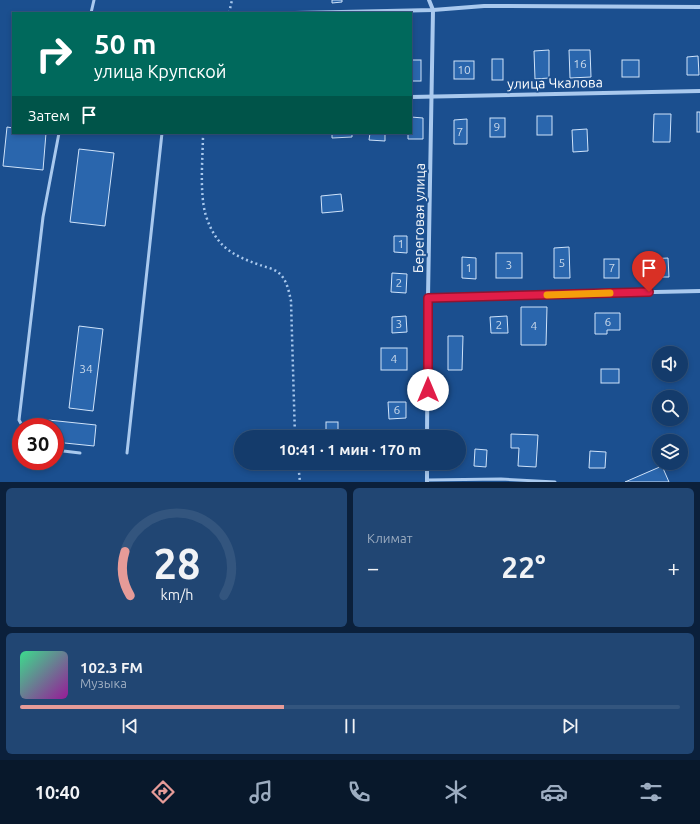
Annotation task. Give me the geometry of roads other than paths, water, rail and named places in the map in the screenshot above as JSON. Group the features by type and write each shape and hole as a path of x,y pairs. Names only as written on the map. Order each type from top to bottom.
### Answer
{"street":[{"name":"Береговая улица","path":"427,430 433,10 429,0"},
{"path":"342,12 433,10 484,6 700,7"},
{"name":"улица Чкалова","path":"412,97 700,90"},
{"path":"428,298 700,291"},
{"path":"427,470 427,481"}],"lane":[{"path":"90,12 94,0"},
{"path":"19,418 43,217 60,134"},
{"path":"127,453 162,134"},
{"path":"64,451 80,453"},
{"path":"427,481 501,479 555,482"}]}
